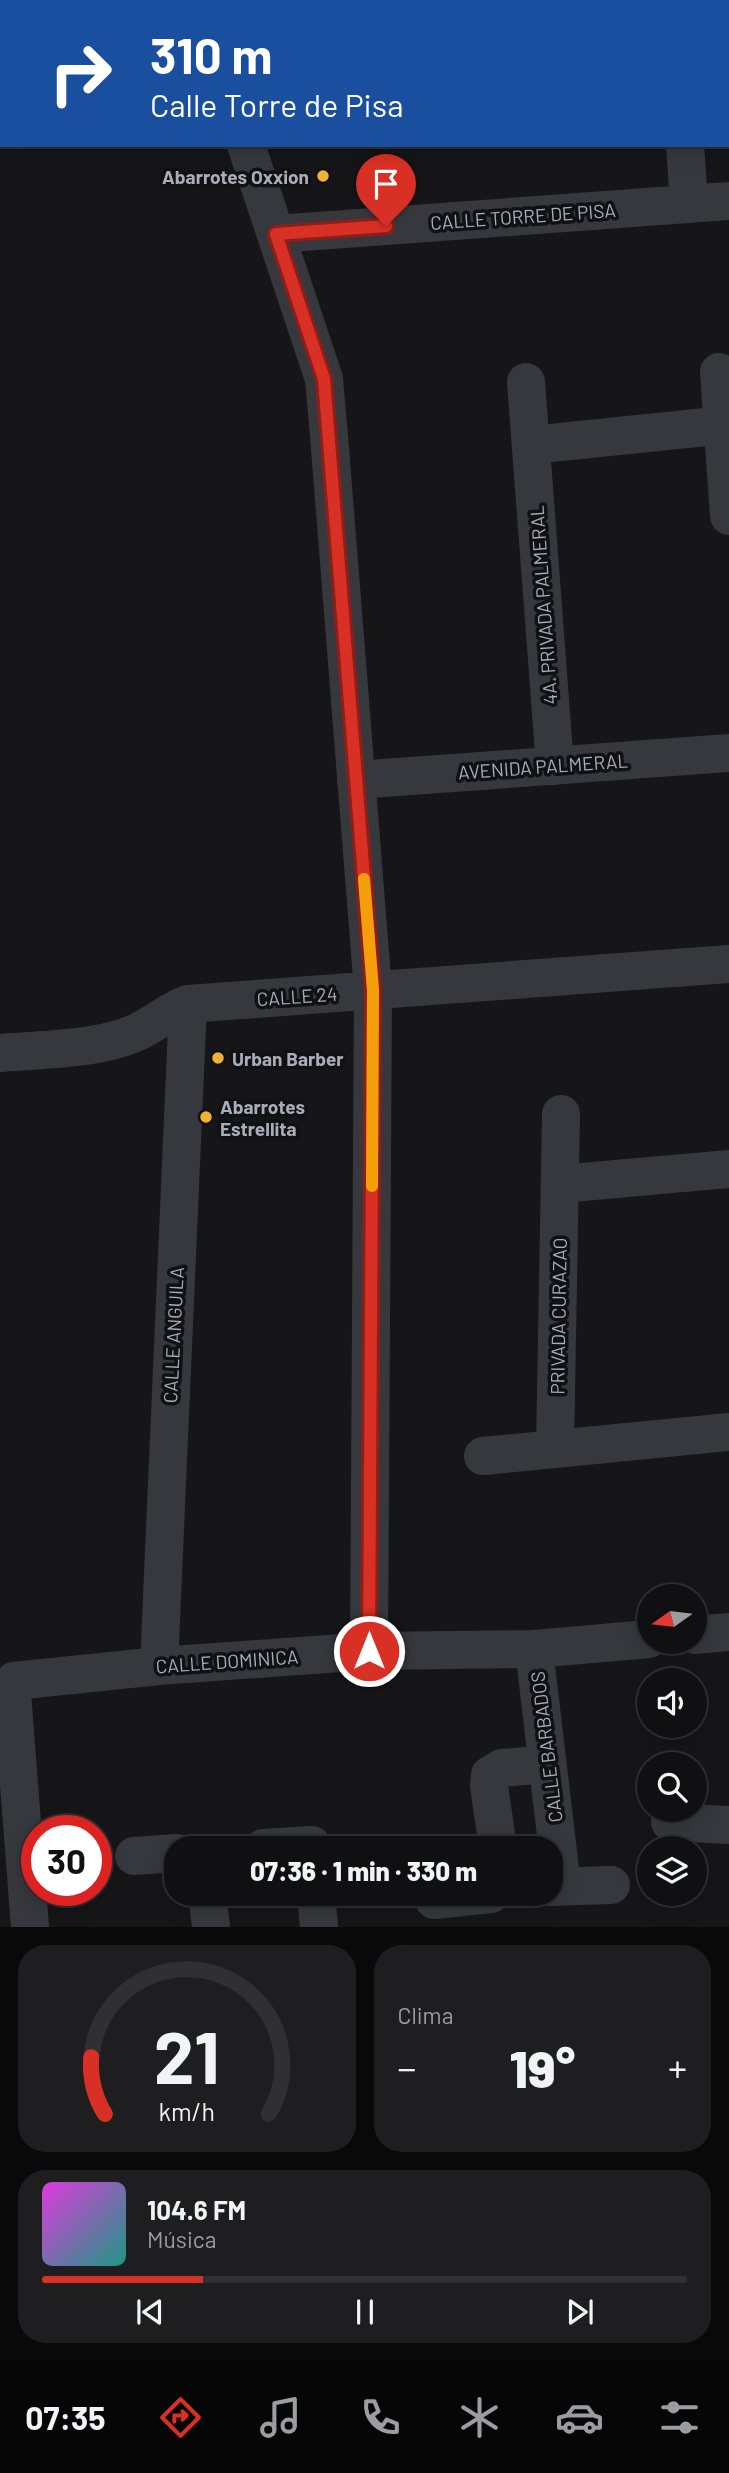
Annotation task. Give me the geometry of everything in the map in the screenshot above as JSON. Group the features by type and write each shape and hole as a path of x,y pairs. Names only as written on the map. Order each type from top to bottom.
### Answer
{"street":[{"path":"247,147 324,379 373,990 369,1651"},
{"path":"685,147 689,204"},
{"name":"CALLE TORRE DE PISA","path":"276,234 729,201"},
{"path":"719,372 729,516"},
{"name":"4A. PRIVADA PALMERAL","path":"526,382 555,765"},
{"path":"531,445 706,427 722,422"},
{"name":"AVENIDA PALMERAL","path":"356,780 729,753"},
{"name":"CALLE 24","path":"0,1053 76,1048 135,1034 171,1010 188,1004 729,964"},
{"name":"CALLE ANGUILA","path":"159,1666 188,1004"},
{"name":"PRIVADA CURAZAO","path":"555,1449 561,1114"},
{"path":"560,1184 729,1169"},
{"path":"483,1456 729,1433"},
{"path":"707,1634 729,1632"},
{"name":"CALLE DOMINICA","path":"10,1706 159,1666 369,1651 534,1649 637,1640"},
{"name":"CALLE BARBADOS","path":"534,1649 552,1836"},
{"path":"10,1706 30,1927"},
{"path":"496,1836 489,1786 490,1775 502,1768 547,1764"},
{"path":"670,1822 729,1825"},
{"path":"134,1856 164,1854"},
{"path":"563,1887 611,1885"},
{"path":"208,1906 211,1927"},
{"path":"317,1906 319,1927"}],"slow traffic":[{"path":"364,879 373,990 372,1186"}],"place":[{"name":"Abarrotes Oxxion","path":"323,176"},
{"name":"Urban Barber","path":"218,1058"},
{"name":"Abarrotes Estrellita","path":"206,1117"}],"route":[{"path":"369,1651 373,990 324,379 276,234 386,226"}]}
